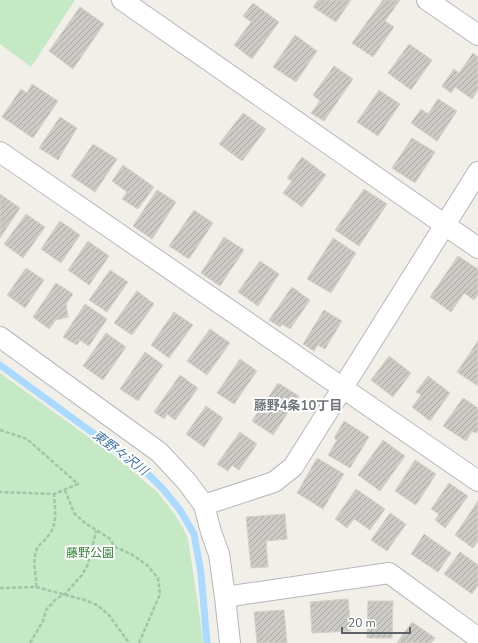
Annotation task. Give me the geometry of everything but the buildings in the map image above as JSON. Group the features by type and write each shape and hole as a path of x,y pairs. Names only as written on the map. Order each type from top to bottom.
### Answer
{"street":[{"path":"122,0 478,248"},
{"path":"427,0 478,35"},
{"path":"0,152 478,481"},
{"path":"204,505 274,482 293,468 478,172"},
{"path":"0,337 159,452 187,482 204,505 218,554 230,643"},
{"path":"225,597 389,573 478,638"}],"path":[{"path":"0,430 27,439 78,484 54,494 0,492"},
{"path":"65,490 74,513 96,531 110,538 115,547 131,554 147,565 158,578 160,594 139,643"},
{"path":"36,587 34,556 38,545 49,536 54,526 54,494"},
{"path":"30,643 43,621 46,610 56,599 65,594 75,584 88,564 96,531"},
{"path":"0,588 36,587 65,594 98,605 109,615 129,643"}],"green space":[{"path":"0,0 75,0 31,67 0,44"},
{"name":"藤野公園","path":"0,373 119,459 158,493 173,512 188,539 203,643 0,643"}],"waterway":[{"name":"東野々沢川","path":"0,365 146,472 163,489 180,510 194,534 201,573 207,643"}],"district":[{"name":"藤野4条10丁目","path":"298,406"}]}
